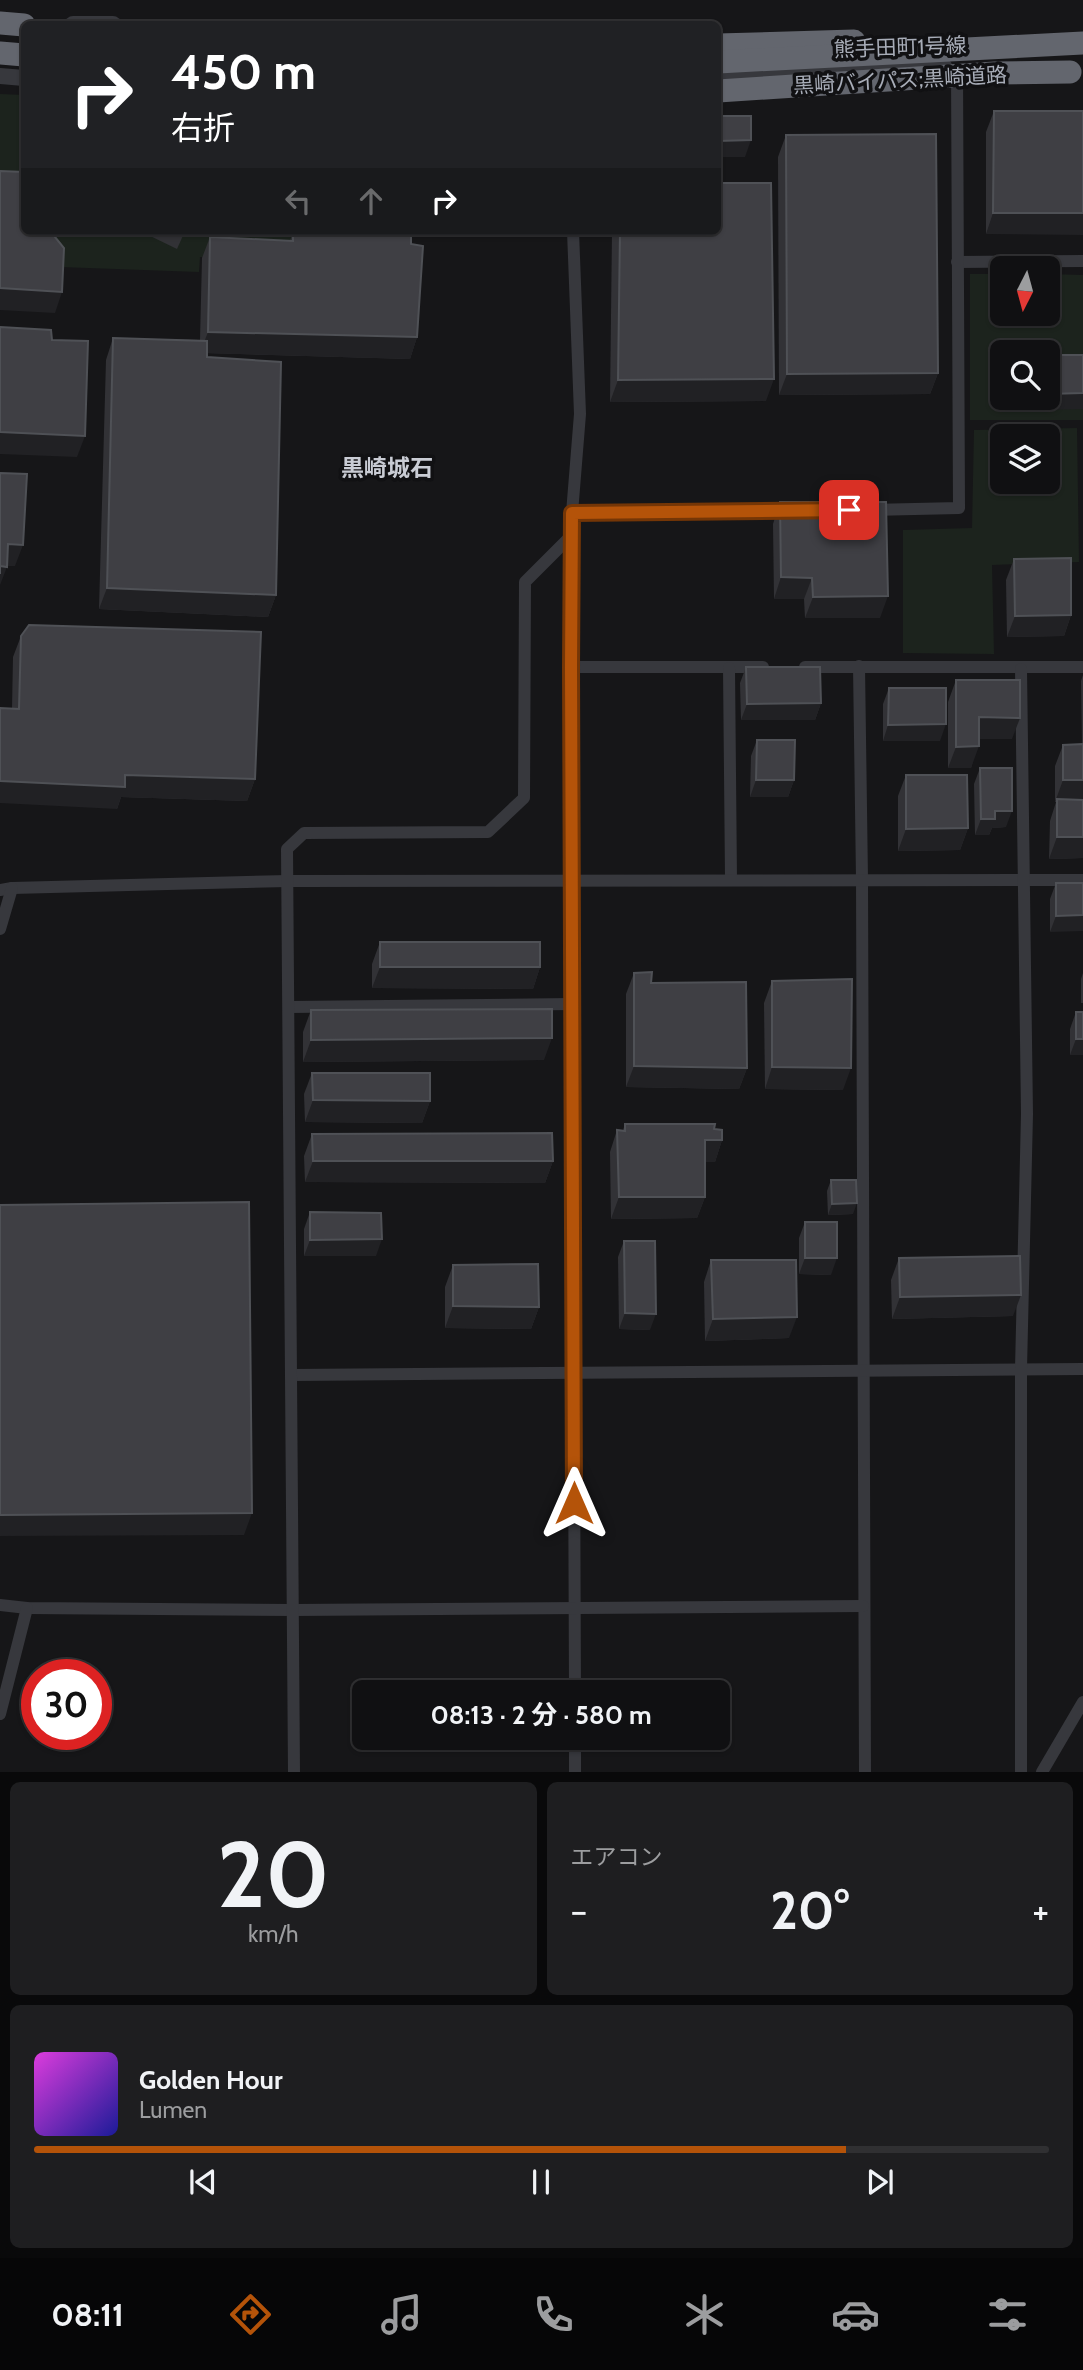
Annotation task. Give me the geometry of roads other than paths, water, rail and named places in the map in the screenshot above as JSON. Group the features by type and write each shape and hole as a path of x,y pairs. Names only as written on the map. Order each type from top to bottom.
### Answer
{"highway":[{"path":"0,23 21,26"},
{"name":"黒崎バイパス;黒崎道路","path":"721,45 1083,37"},
{"path":"0,39 21,40"},
{"path":"721,62 1083,43"},
{"path":"0,53 21,56"},
{"path":"0,60 21,57"},
{"name":"黒崎バイパス;黒崎道路","path":"721,91 995,74 1083,72"},
{"path":"721,76 995,74"}],"street":[{"path":"0,33 21,28"},
{"path":"863,510 959,508 957,65"},
{"name":"熊手田町1号線","path":"721,76 957,65 1083,66"},
{"path":"0,76 21,78"},
{"path":"573,235 580,414 572,513 571,667 575,1680"},
{"path":"957,261 1083,261"},
{"path":"572,513 808,511"},
{"path":"294,1772 287,849 304,833 488,832 524,798 524,582 572,535"},
{"path":"859,666 865,1772"},
{"path":"571,667 1083,667"},
{"path":"729,668 731,879"},
{"path":"1021,668 1027,1114 1021,1369 1021,1772"},
{"path":"0,929 6,889 288,881 1083,880"},
{"path":"289,1007 572,1004"},
{"path":"292,1375 1083,1369"},
{"path":"0,1605 27,1608 293,1610 863,1606"},
{"path":"0,1714 27,1608"},
{"path":"1042,1772 1083,1702"},
{"path":"575,1750 575,1772"}],"district":[{"name":"黒崎城石","path":"387,468"}]}
